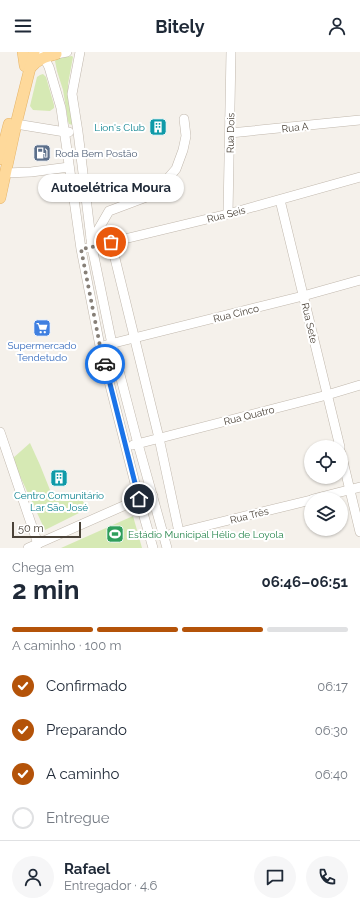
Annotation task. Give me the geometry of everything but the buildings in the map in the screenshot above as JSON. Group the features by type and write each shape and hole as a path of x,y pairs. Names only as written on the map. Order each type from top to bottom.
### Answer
{"main road":[{"path":"0,159 27,67 23,52"},
{"path":"0,198 16,124 29,52"},
{"path":"27,67 35,62 44,53"}],"street":[{"path":"67,52 44,53 59,101 65,132 81,249 100,346 153,548"},
{"path":"80,52 72,94 92,247 112,344 167,548"},
{"name":"Rua Dois","path":"228,214 231,52"},
{"path":"59,101 73,100"},
{"path":"91,238 98,230 109,211 149,196 163,184 176,169 186,136 184,120"},
{"name":"Rua A","path":"230,133 360,120"},
{"path":"16,124 65,132 78,132"},
{"path":"6,173 31,172 69,166"},
{"name":"Rua Seis","path":"81,249 228,214 360,177"},
{"name":"Rua Sete","path":"280,200 338,440"},
{"path":"111,242 159,438 179,532"},
{"name":"Rua Cinco","path":"100,346 303,296 360,280"},
{"name":"Rua Quatro","path":"126,446 327,395 360,385"},
{"path":"0,432 38,544"},
{"path":"348,482 360,532"},
{"name":"Rua Três","path":"342,492 360,487"},
{"path":"28,548 139,499 153,496"},
{"name":"Rua Três","path":"164,536 304,501"}],"green space":[{"path":"72,56 68,95 73,125 69,124 68,121 63,90 55,61 58,58"},
{"path":"43,74 46,77 54,105 54,108 50,111 33,110 30,106 37,77"},
{"path":"30,443 54,500 78,492 87,509 45,530 12,459"},
{"name":"Estádio Municipal Hélio de Loyola","path":"133,516 142,548 61,548"}],"way so far":[{"path":"105,364 100,346 81,249 111,242"}],"place":[{"name":"Lion's Club","path":"158,127"},
{"name":"Roda Bem Postão","path":"42,153"},
{"name":"Autoelétrica Moura","path":"111,242"},
{"name":"Supermercado Tendetudo","path":"42,328"},
{"name":"Centro Comunitário Lar São José","path":"59,478"},
{"name":"Estádio Municipal Hélio de Loyola","path":"115,534"}],"route":[{"path":"105,364 139,499"}]}
